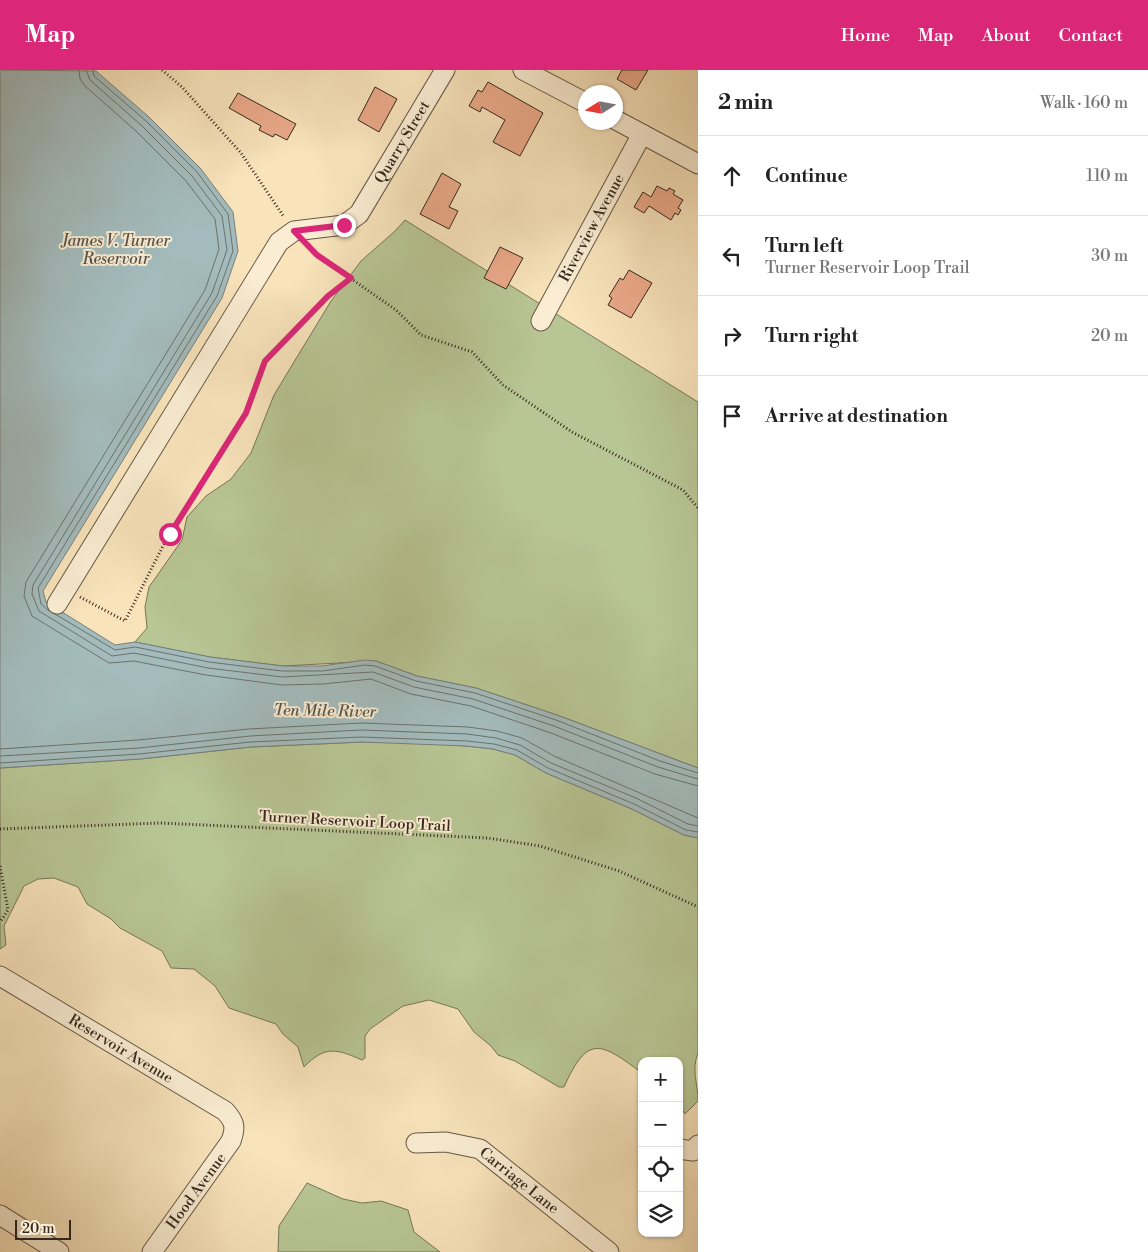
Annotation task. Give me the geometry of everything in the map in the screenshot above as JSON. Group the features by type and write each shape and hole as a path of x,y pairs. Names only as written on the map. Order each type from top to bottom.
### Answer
{"street":[{"name":"Quarry Street","path":"294,231 344,225 359,214 445,70"},
{"path":"522,70 578,99"},
{"path":"623,124 698,164"},
{"name":"Riverview Avenue","path":"541,321 642,134"},
{"path":"61,597 279,242 294,231"},
{"name":"Reservoir Avenue","path":"0,976 226,1111 233,1120 235,1128"},
{"name":"Hood Avenue","path":"152,1252 232,1141 235,1128"},
{"name":"Carriage Lane","path":"416,1143 446,1142 480,1149 609,1252"},
{"path":"683,1150 693,1151 698,1145"},
{"path":"0,1215 59,1252"}],"path":[{"path":"162,70 182,88 241,153 294,231 317,255 396,310 421,335 472,352 503,385 572,432 683,490 698,508"},
{"path":"61,597 125,621 170,534 246,413 265,361 328,296 351,278"},
{"name":"Turner Reservoir Loop Trail","path":"0,828 160,823 488,838 540,846 619,871 698,907"},
{"path":"0,866 8,910 0,922"}],"green space":[{"path":"405,220 698,402 698,768 557,715 476,688 417,676 376,661 283,666 210,657 135,642 147,628 145,607 149,587 182,540 187,517 206,496 231,479 251,453 274,395 331,301 361,261"},
{"path":"385,741 493,749 515,755 546,773 632,809 684,835 698,838 698,1053 695,1071 698,1101 685,1114 683,1111 683,1057 638,1057 638,1070 615,1055 605,1050 596,1049 588,1051 580,1058 564,1087 559,1087 515,1061 498,1055 491,1046 474,1032 458,1009 429,1000 403,1006 370,1029 365,1036 365,1058 362,1060 345,1053 332,1051 318,1055 304,1067 298,1047 283,1034 276,1024 229,1008 215,986 194,969 171,968 162,951 120,928 111,919 87,904 78,887 54,878 38,879 24,886 4,926 6,945 0,949 0,768 140,759 251,747"},
{"path":"307,1183 343,1199 362,1203 381,1201 408,1210 414,1232 440,1252 278,1252 279,1226"}],"water":[{"path":"0,70 96,71 149,117 201,169 233,212 238,251 222,298 43,591 46,602 115,645 135,642 210,657 283,666 321,666 365,660 376,661 417,676 476,688 557,715 698,768 698,838 684,835 632,809 546,773 515,755 493,749 466,746 362,742 251,747 140,759 0,768"}],"building":[{"path":"622,70 648,70 636,90 617,79"},
{"path":"488,82 543,113 520,156 493,142 505,120 482,107 480,112 469,106 478,90 482,92"},
{"path":"375,87 397,99 379,132 358,120"},
{"path":"238,93 296,124 287,140 275,134 273,137 259,130 261,126 229,108"},
{"path":"442,173 461,184 449,207 458,211 449,229 420,214"},
{"path":"657,186 667,191 669,188 675,191 673,194 683,200 678,208 681,210 678,215 675,213 671,220 649,206 644,213 634,207 643,192 651,197"},
{"path":"500,247 523,258 506,289 484,278"},
{"path":"629,270 652,283 631,318 608,305 612,298 609,296 620,278 623,280"}],"route":[{"path":"170,534 246,413 265,361 328,296 351,278 317,255 294,231 344,225"}],"water label":[{"name":"James V. Turner Reservoir","path":"116,249"},
{"name":"Ten Mile River","path":"325,710"}]}
